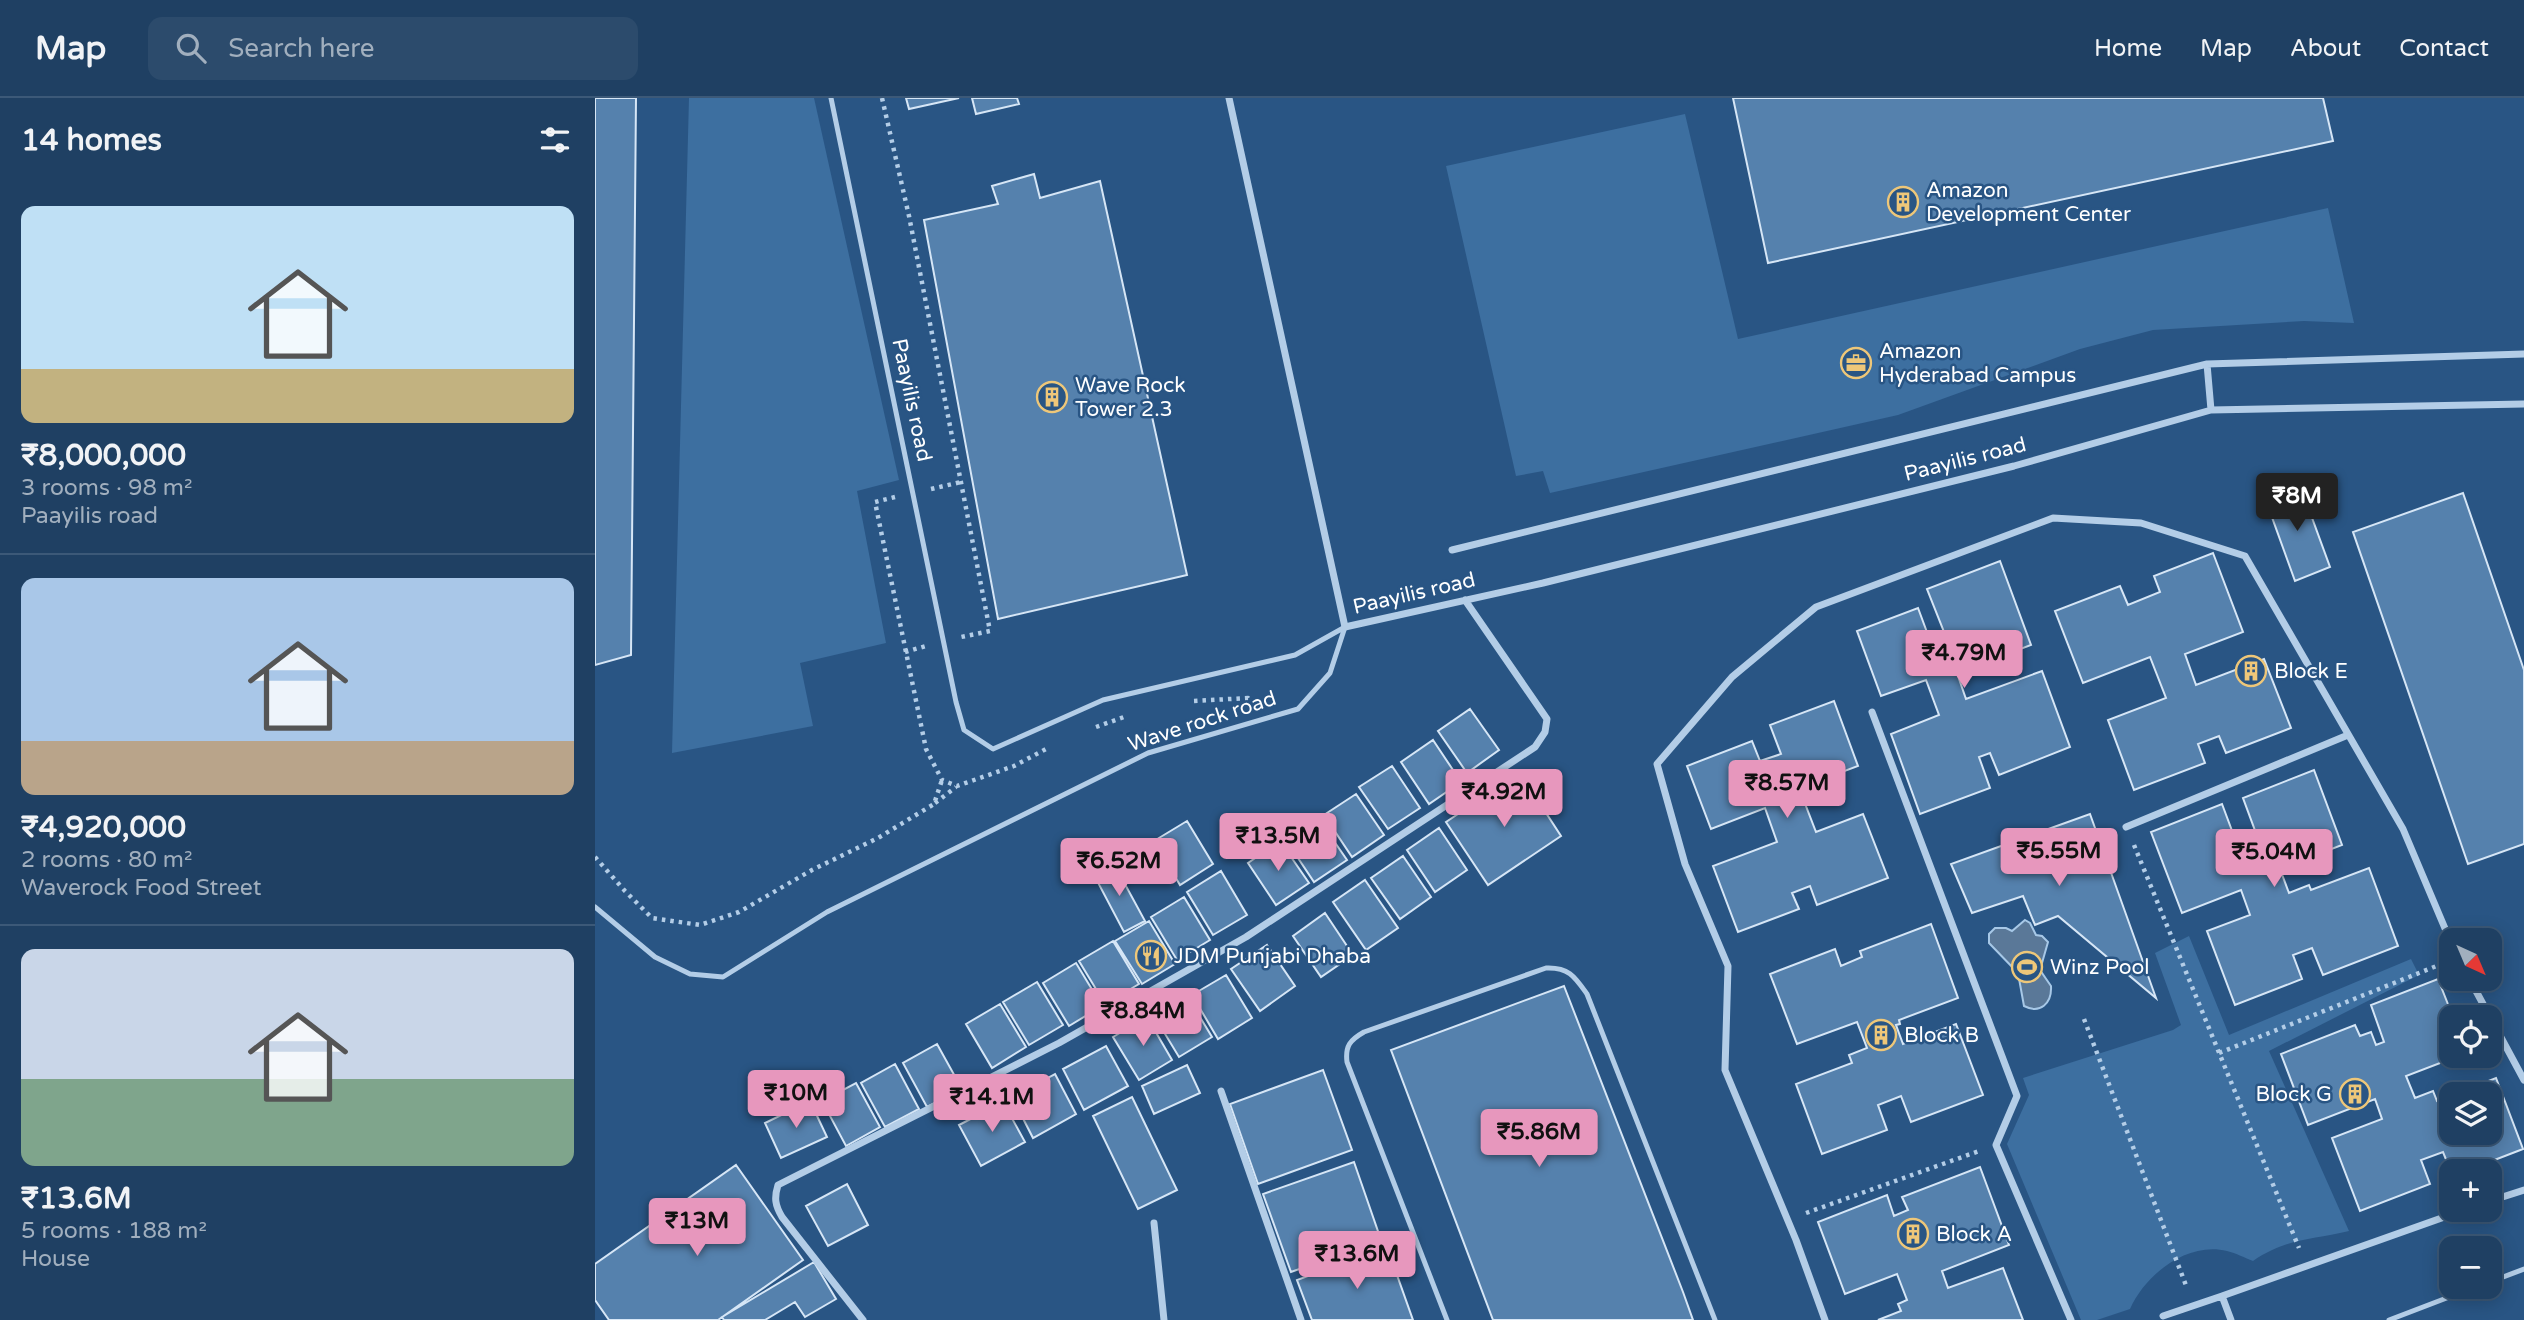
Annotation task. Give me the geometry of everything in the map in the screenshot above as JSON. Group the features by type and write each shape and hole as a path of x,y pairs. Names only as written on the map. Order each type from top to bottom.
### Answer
{"street":[{"path":"1229,98 1345,627"},
{"name":"Paayilis road","path":"1452,550 2207,364 2524,354"},
{"path":"2207,364 2211,410"},
{"name":"Paayilis road","path":"1345,627 1543,583 2014,466 2211,410 2524,404"},
{"path":"1825,1320 1725,1070 1728,965 1685,864 1657,764 1732,677 1816,607 2053,518 2141,523 2245,556 2403,829 2444,928"},
{"path":"863,1320 782,1217 776,1207 778,1185 1059,1043 1246,937 1535,747 1545,732 1547,719 1465,600"},
{"path":"1872,712 2017,1096 1996,1145 2071,1320"},
{"path":"2126,827 2348,735"},
{"path":"2502,1039 2524,1080"},
{"path":"1221,1091 1301,1320"},
{"path":"2502,1197 2524,1190"},
{"path":"2154,1320 2439,1219"},
{"path":"1154,1223 1164,1320"},
{"path":"2222,1296 2231,1320"}],"lane":[{"name":"Paayilis road","path":"831,98 955,702 964,730 993,749 1103,701 1295,655 1345,627"},
{"name":"Wave rock road","path":"595,907 655,957 690,974 723,977 827,912 1148,753 1298,709 1330,673 1345,627"},
{"path":"1447,1320 1347,1062 1345,1050 1351,1039 1364,1032 1546,968 1560,968 1575,977 1587,995 1715,1320"},
{"path":"2502,1277 2524,1269"},
{"path":"2389,1320 2444,1299"}],"path":[{"path":"883,98 909,216 990,631"},
{"path":"914,700 875,502 961,482"},
{"path":"934,804 942,780"},
{"path":"595,858 652,918 700,925 739,912 811,870 878,838 934,804 957,786"},
{"path":"2126,827 2306,1265"},
{"path":"2219,1054 2439,965"},
{"path":"2084,1019 2194,1306"},
{"path":"1787,1220 1996,1145"}],"shaded area":[{"path":"689,98 814,98 899,480 857,491 886,643 800,663 813,726 672,753"},
{"path":"1685,114 1738,339 2328,208 2354,323 2304,321 2153,330 2080,349 1898,415 1550,493 1543,471 1516,476 1446,166"},
{"name":"Winz Pool","path":"2025,920 2030,923 2036,935 2042,936 2048,942 2040,970 2051,986 2051,992 2044,1006 2035,1009 2024,1006 2018,973 1989,943 1989,934 1995,928 2012,931"},
{"path":"2189,936 2229,1035 2411,959 2419,975 2269,1051 2349,1231 2288,1244 2253,1261 2227,1251 2197,1251 2183,1256 2157,1273 2137,1296 2130,1309 2097,1320 2081,1320 2007,1144 2029,1095 2023,1078 2173,1030 2181,1025 2155,953"}],"building":[{"path":"595,98 636,98 631,655 595,665"},
{"path":"906,98 959,98 909,109"},
{"path":"972,98 1017,98 1019,104 976,114"},
{"name":"Amazon Development Center","path":"1733,98 2323,98 2333,141 1768,263"},
{"name":"Wave Rock Tower 2.3","path":"1034,174 1040,198 1100,181 1187,575 998,619 924,220 998,204 992,186"},
{"path":"2300,485 2330,567 2295,581 2265,498"},
{"path":"2463,493 2524,670 2524,844 2468,864 2353,532"},
{"name":"Block E","path":"2213,553 2243,632 2185,654 2196,685 2264,659 2291,728 2226,753 2219,736 2198,744 2205,763 2134,790 2108,720 2166,698 2150,657 2083,683 2055,611 2120,586 2128,605 2160,592 2154,576"},
{"path":"2000,561 2031,645 1957,673 1966,699 2042,671 2070,747 1999,775 1990,753 1979,757 1990,788 1920,814 1891,734 1939,715 1926,680 1881,696 1857,631 1918,608 1931,643 1946,637 1927,589"},
{"path":"1834,701 1858,766 1799,788 1816,832 1863,814 1888,878 1817,905 1810,886 1792,893 1799,909 1738,932 1713,866 1777,842 1765,808 1711,829 1687,766 1752,741 1760,761 1781,754 1770,725"},
{"path":"1470,709 1499,750 1467,773 1438,731"},
{"path":"1433,740 1461,782 1429,804 1401,762"},
{"path":"1392,766 1420,808 1388,829 1359,787"},
{"path":"2314,770 2342,845 2280,869 2289,893 2309,885 2311,890 2369,868 2398,946 2323,975 2312,948 2293,955 2302,979 2235,1005 2207,931 2250,915 2241,890 2182,913 2151,832 2222,804 2237,844 2257,836 2243,798"},
{"path":"1520,773 1561,836 1488,885 1446,822"},
{"path":"1356,794 1384,835 1352,857 1324,815"},
{"path":"2090,814 2156,998 2058,916 2035,925 2023,896 1972,913 1951,864"},
{"path":"1318,818 1347,860 1314,882 1286,840"},
{"path":"1187,821 1213,864 1180,885 1154,841"},
{"path":"1439,828 1467,870 1435,892 1407,850"},
{"path":"1280,841 1309,883 1276,905 1248,863"},
{"path":"1403,856 1431,897 1400,919 1371,878"},
{"path":"1114,864 1145,921 1124,932 1094,875"},
{"path":"1221,871 1247,915 1213,935 1187,892"},
{"path":"1365,880 1398,928 1366,950 1333,902"},
{"path":"1184,897 1210,940 1177,960 1151,917"},
{"path":"1325,913 1353,955 1321,977 1293,936"},
{"path":"1149,921 1175,964 1142,984 1115,941"},
{"name":"Block B","path":"1931,924 1958,998 1899,1020 1900,1024 1896,1025 1903,1044 1956,1024 1983,1095 1911,1122 1901,1096 1878,1105 1887,1130 1822,1154 1796,1084 1852,1063 1849,1055 1867,1048 1857,1022 1797,1044 1770,974 1835,949 1841,966 1862,957 1860,951"},
{"path":"1113,941 1139,984 1105,1004 1079,961"},
{"path":"1267,945 1295,986 1260,1011 1231,969"},
{"path":"1076,963 1102,1006 1069,1026 1043,983"},
{"path":"1226,975 1252,1018 1218,1039 1192,995"},
{"name":"Block G","path":"2438,979 2439,991 2443,991 2448,1005 2439,1005 2439,1063 2406,1076 2415,1098 2433,1091 2437,1101 2439,1100 2439,1145 2502,1145 2502,1094 2523,1149 2497,1159 2446,1159 2443,1152 2421,1160 2430,1184 2360,1211 2332,1138 2382,1119 2375,1099 2308,1125 2281,1054 2355,1025 2360,1036 2371,1032 2376,1045 2384,1042 2371,1005"},
{"path":"1037,982 1063,1025 1029,1045 1003,1002"},
{"path":"1564,986 1693,1320 1493,1320 1391,1050"},
{"path":"1186,994 1212,1037 1179,1057 1153,1014"},
{"path":"1000,1004 1026,1047 992,1068 966,1024"},
{"path":"1147,1017 1172,1060 1139,1080 1113,1037"},
{"path":"937,1044 962,1089 927,1107 903,1063"},
{"path":"1106,1046 1128,1086 1084,1110 1063,1069"},
{"path":"895,1064 919,1109 885,1127 861,1083"},
{"path":"1187,1065 1200,1093 1154,1114 1142,1086"},
{"path":"1323,1070 1352,1150 1258,1184 1230,1104"},
{"path":"1055,1074 1076,1114 1033,1138 1012,1097"},
{"path":"856,1083 880,1127 846,1146 822,1101"},
{"path":"1132,1097 1177,1190 1138,1209 1093,1116"},
{"path":"810,1101 827,1137 781,1158 765,1123"},
{"path":"1003,1102 1025,1142 981,1166 959,1125"},
{"path":"1354,1162 1381,1240 1291,1272 1263,1194"},
{"path":"736,1165 803,1260 718,1320 609,1320 595,1300 595,1264"},
{"name":"Block A","path":"1980,1167 2009,1245 1942,1271 1948,1288 2003,1268 2023,1320 1878,1320 1901,1311 1898,1304 1907,1300 1897,1274 1845,1294 1818,1222 1887,1195 1894,1216 1908,1210 1902,1197"},
{"path":"847,1184 868,1225 828,1246 806,1206"},
{"path":"1387,1247 1413,1320 1312,1320 1297,1280"},
{"path":"814,1262 836,1299 805,1317 795,1302 765,1320 724,1320 722,1317"}],"place":[{"name":"Amazon Development Center","path":"1903,202"},
{"name":"Amazon Hyderabad Campus","path":"1856,363"},
{"name":"Wave Rock Tower 2.3","path":"1052,397"},
{"name":"Block E","path":"2251,671"},
{"name":"JDM Punjabi Dhaba","path":"1151,956"},
{"name":"Winz Pool","path":"2027,967"},
{"name":"Block B","path":"1881,1035"},
{"name":"Block G","path":"2355,1094"},
{"name":"Block A","path":"1913,1234"}]}
